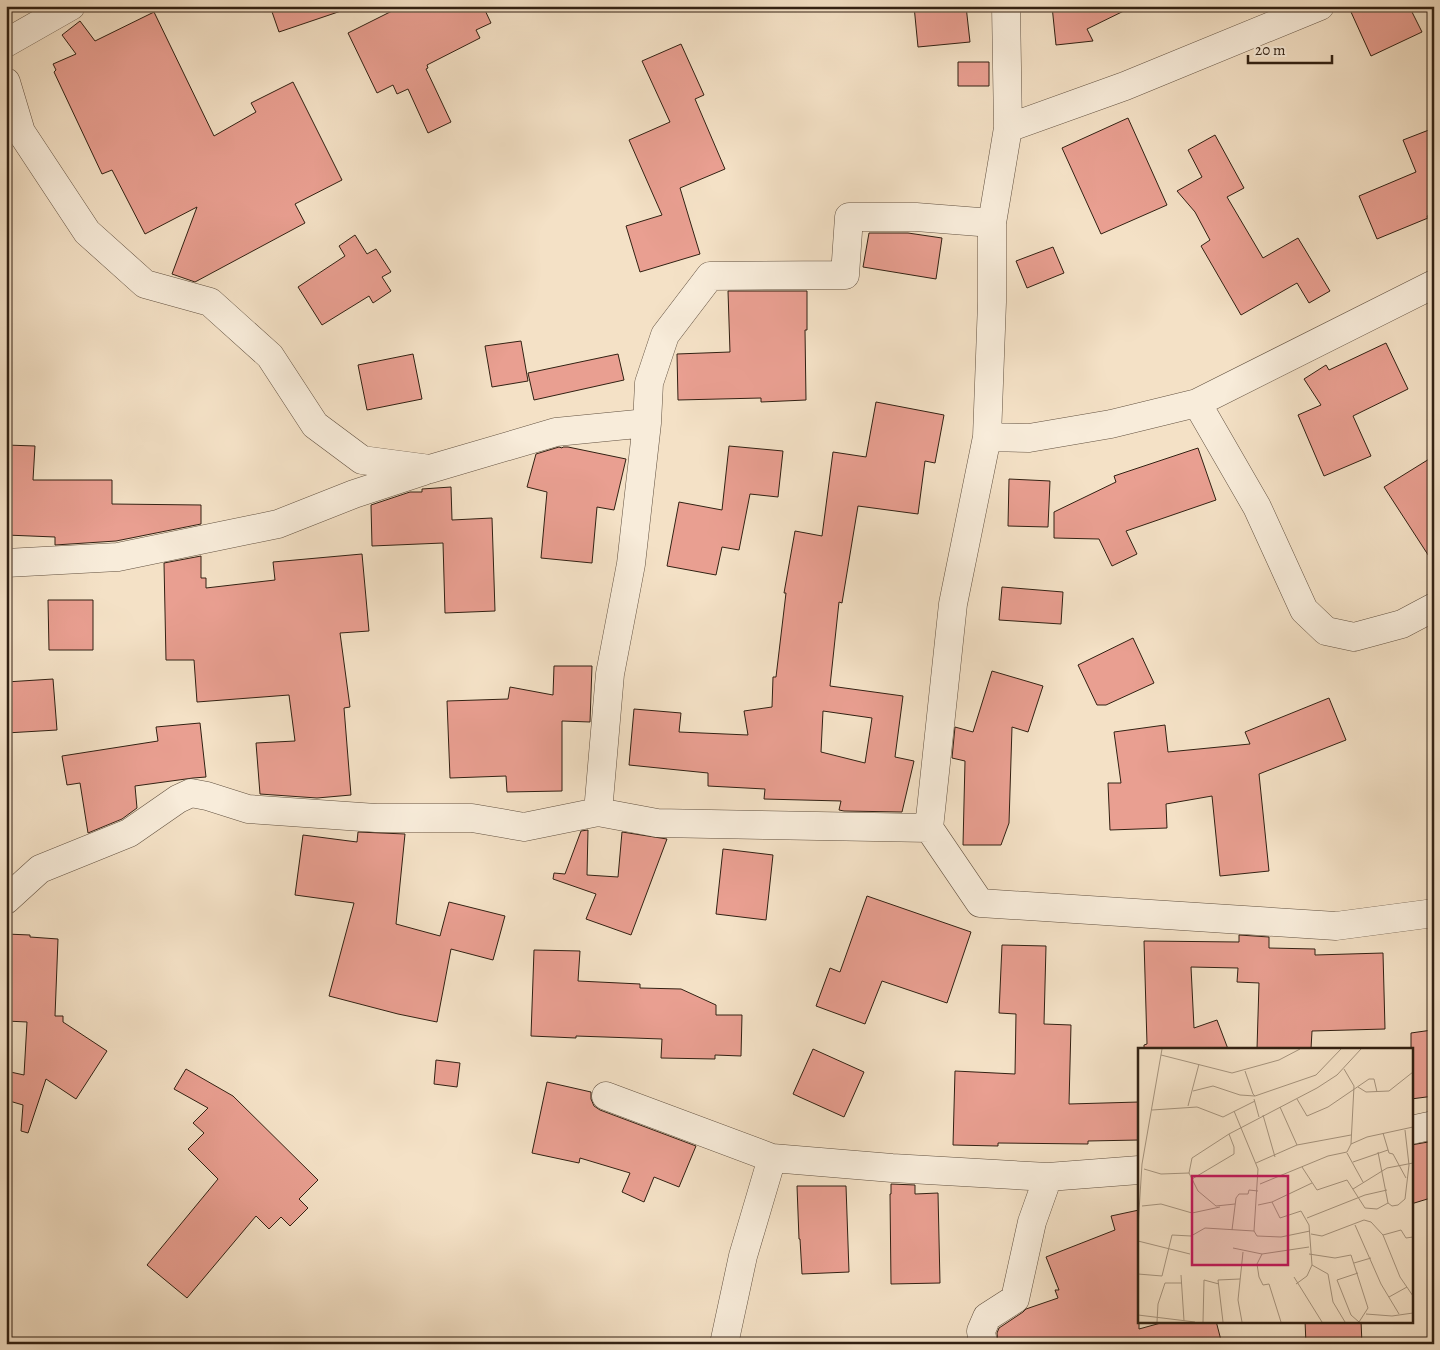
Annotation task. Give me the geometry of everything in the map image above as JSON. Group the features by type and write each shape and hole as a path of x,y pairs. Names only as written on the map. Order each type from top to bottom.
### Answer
{"street":[{"path":"6,43 71,6"},
{"path":"1006,6 1008,128 992,223 992,302 987,437 952,604 929,828 980,904 1336,926 1434,914"},
{"path":"1008,128 1125,86 1320,6"},
{"path":"6,82 21,132 87,232 145,284 210,302 270,356 315,425 362,460 430,469"},
{"path":"598,812 610,674 631,564 647,422 649,384 665,335 710,276 845,275 849,217 916,217 992,223"},
{"path":"987,437 1029,438 1111,424 1197,403 1434,284"},
{"path":"1197,403 1257,507 1304,610 1326,631 1354,638 1402,624 1434,607"},
{"path":"6,563 118,557 278,524 354,494 430,469 556,432 647,422"},
{"path":"6,900 40,869 128,833 178,799 191,793 248,809 376,818 472,818 524,827 598,812 657,823 929,828"},
{"path":"606,1096 772,1158 892,1168 1048,1177 1138,1170"},
{"path":"1412,1130 1434,1125"},
{"path":"724,1344 743,1256 772,1158"},
{"path":"983,1344 982,1330 987,1317 1015,1299 1032,1222 1048,1177"}],"building":[{"path":"270,6 343,6 344,10 279,32"},
{"path":"402,6 483,6 491,23 476,30 480,38 427,65 428,68 426,69 451,122 428,133 408,89 397,94 393,85 377,93 348,33"},
{"path":"914,6 966,6 970,42 918,47"},
{"path":"1052,6 1134,6 1087,29 1093,41 1056,45"},
{"path":"1363,6 1409,6 1422,32 1371,56 1351,12"},
{"path":"154,12 214,136 256,112 251,103 293,82 342,180 295,204 305,223 195,282 172,274 197,207 145,234 112,170 102,174 54,72 56,70 53,64 76,54 62,35 80,21 95,41"},
{"path":"681,44 704,95 695,99 725,169 680,188 700,254 640,272 626,226 662,215 629,140 670,122 642,61"},
{"path":"958,62 989,62 989,86 958,86"},
{"path":"1128,118 1167,205 1101,234 1062,148"},
{"path":"1434,128 1434,214 1377,239 1359,196 1416,172 1403,140"},
{"path":"1215,135 1244,188 1227,197 1263,258 1298,238 1330,291 1309,303 1297,283 1241,315 1201,246 1210,240 1195,212 1177,191 1202,177 1188,150"},
{"path":"869,233 908,233 942,238 936,279 863,267"},
{"path":"355,235 367,254 376,249 391,272 382,277 391,291 373,303 369,296 322,325 298,287 345,256 339,246"},
{"path":"1053,247 1064,273 1027,288 1016,261"},
{"path":"728,291 807,291 807,330 805,330 806,400 761,402 761,398 678,400 677,354 730,352"},
{"path":"521,341 528,381 492,387 485,346"},
{"path":"1386,343 1408,389 1353,416 1371,456 1324,476 1298,415 1321,405 1304,379 1326,365 1329,370"},
{"path":"413,354 422,399 367,410 358,365"},
{"path":"618,354 624,380 534,400 528,373"},
{"path":"876,402 944,415 935,463 925,461 918,514 858,506 842,603 839,602 830,686 903,696 895,757 914,761 902,812 844,811 839,810 841,801 764,799 765,789 708,786 708,773 629,765 634,709 681,713 679,732 748,735 744,711 772,707 773,677 776,677 786,593 784,593 795,531 822,536 833,452 866,457","holes":["823,711 872,718 865,763 821,752"]},
{"path":"6,445 35,446 33,480 112,480 112,504 201,505 201,524 116,541 55,545 55,537 6,535"},
{"path":"729,446 783,451 778,497 750,494 739,550 722,547 716,575 667,566 679,502 722,510"},
{"path":"559,447 568,447 626,459 614,510 597,507 592,563 541,558 547,492 527,487 536,454"},
{"path":"1198,448 1216,500 1126,531 1137,554 1112,566 1099,539 1054,538 1054,512 1116,482 1114,476"},
{"path":"1434,456 1434,564 1384,487"},
{"path":"1009,479 1050,481 1048,527 1008,526"},
{"path":"451,487 452,520 492,518 495,611 445,613 443,543 372,546 371,505 410,492 422,492 422,489"},
{"path":"362,554 369,631 340,633 350,707 344,708 351,795 317,798 260,794 256,743 295,741 289,695 197,702 194,660 166,660 164,563 201,556 201,578 206,578 206,588 275,580 273,562"},
{"path":"1002,587 1063,592 1061,624 999,620"},
{"path":"48,600 93,600 93,650 49,650"},
{"path":"1133,638 1154,683 1106,705 1097,705 1078,665"},
{"path":"554,666 592,666 590,722 562,721 562,791 507,792 506,776 450,778 447,701 508,699 510,687 553,695"},
{"path":"992,671 1043,686 1028,732 1012,727 1009,823 1001,845 963,845 965,761 952,758 955,727 973,732"},
{"path":"53,679 57,730 6,733 6,682"},
{"path":"1329,698 1346,740 1259,774 1269,871 1220,876 1212,796 1166,804 1167,828 1110,830 1108,783 1121,783 1114,732 1165,725 1168,752 1250,744 1245,732"},
{"path":"200,723 206,777 135,786 137,808 122,819 88,833 80,783 67,785 62,756 158,741 156,727"},
{"path":"588,830 587,875 618,877 622,832 667,839 631,935 586,919 596,894 553,879 554,873 565,874 581,831"},
{"path":"358,832 405,834 396,924 440,936 449,902 505,916 493,960 451,949 437,1022 329,996 354,903 295,895 303,835 357,842"},
{"path":"723,849 773,855 766,920 716,914"},
{"path":"867,896 971,932 947,1003 882,981 865,1024 816,1006 830,968 840,972"},
{"path":"6,934 58,939 55,1016 63,1016 63,1022 107,1051 76,1099 46,1079 28,1133 21,1131 23,1105 6,1100 6,1071 24,1075 27,1022 6,1021"},
{"path":"1239,935 1269,937 1269,948 1315,949 1315,955 1383,953 1385,1029 1312,1031 1311,1048 1257,1048 1259,983 1237,982 1238,968 1191,967 1194,1028 1217,1020 1228,1048 1144,1048 1144,1045 1147,1044 1144,941 1239,942"},
{"path":"1002,945 1046,946 1044,1024 1071,1025 1069,1104 1138,1102 1138,1140 1088,1141 1088,1144 998,1143 998,1146 953,1145 955,1071 1015,1074 1016,1014 999,1013"},
{"path":"534,950 580,951 578,981 640,984 640,988 681,989 716,1005 716,1015 742,1015 741,1056 715,1055 715,1059 661,1058 662,1039 531,1036"},
{"path":"1432,1030 1434,1043 1434,1096 1412,1099 1411,1033"},
{"path":"813,1049 864,1072 844,1117 793,1094"},
{"path":"436,1060 460,1063 457,1087 434,1084"},
{"path":"186,1069 233,1096 318,1180 299,1199 308,1208 290,1226 281,1217 269,1229 256,1216 187,1298 147,1265 218,1179 188,1149 204,1133 193,1123 208,1108 174,1089"},
{"path":"547,1082 591,1092 594,1106 600,1110 696,1146 679,1187 654,1177 644,1202 622,1192 630,1173 580,1158 579,1163 532,1153"},
{"path":"1434,1141 1434,1197 1412,1204 1412,1145"},
{"path":"891,1184 915,1185 915,1194 938,1193 940,1283 891,1284"},
{"path":"797,1186 846,1186 849,1272 802,1274"},
{"path":"1138,1210 1139,1329 1164,1322 1216,1322 1222,1344 998,1344 997,1333 999,1328 1026,1309 1058,1298 1055,1290 1059,1290 1046,1257 1115,1230 1111,1216"},
{"path":"1305,1322 1361,1322 1362,1344 1306,1344"}]}
